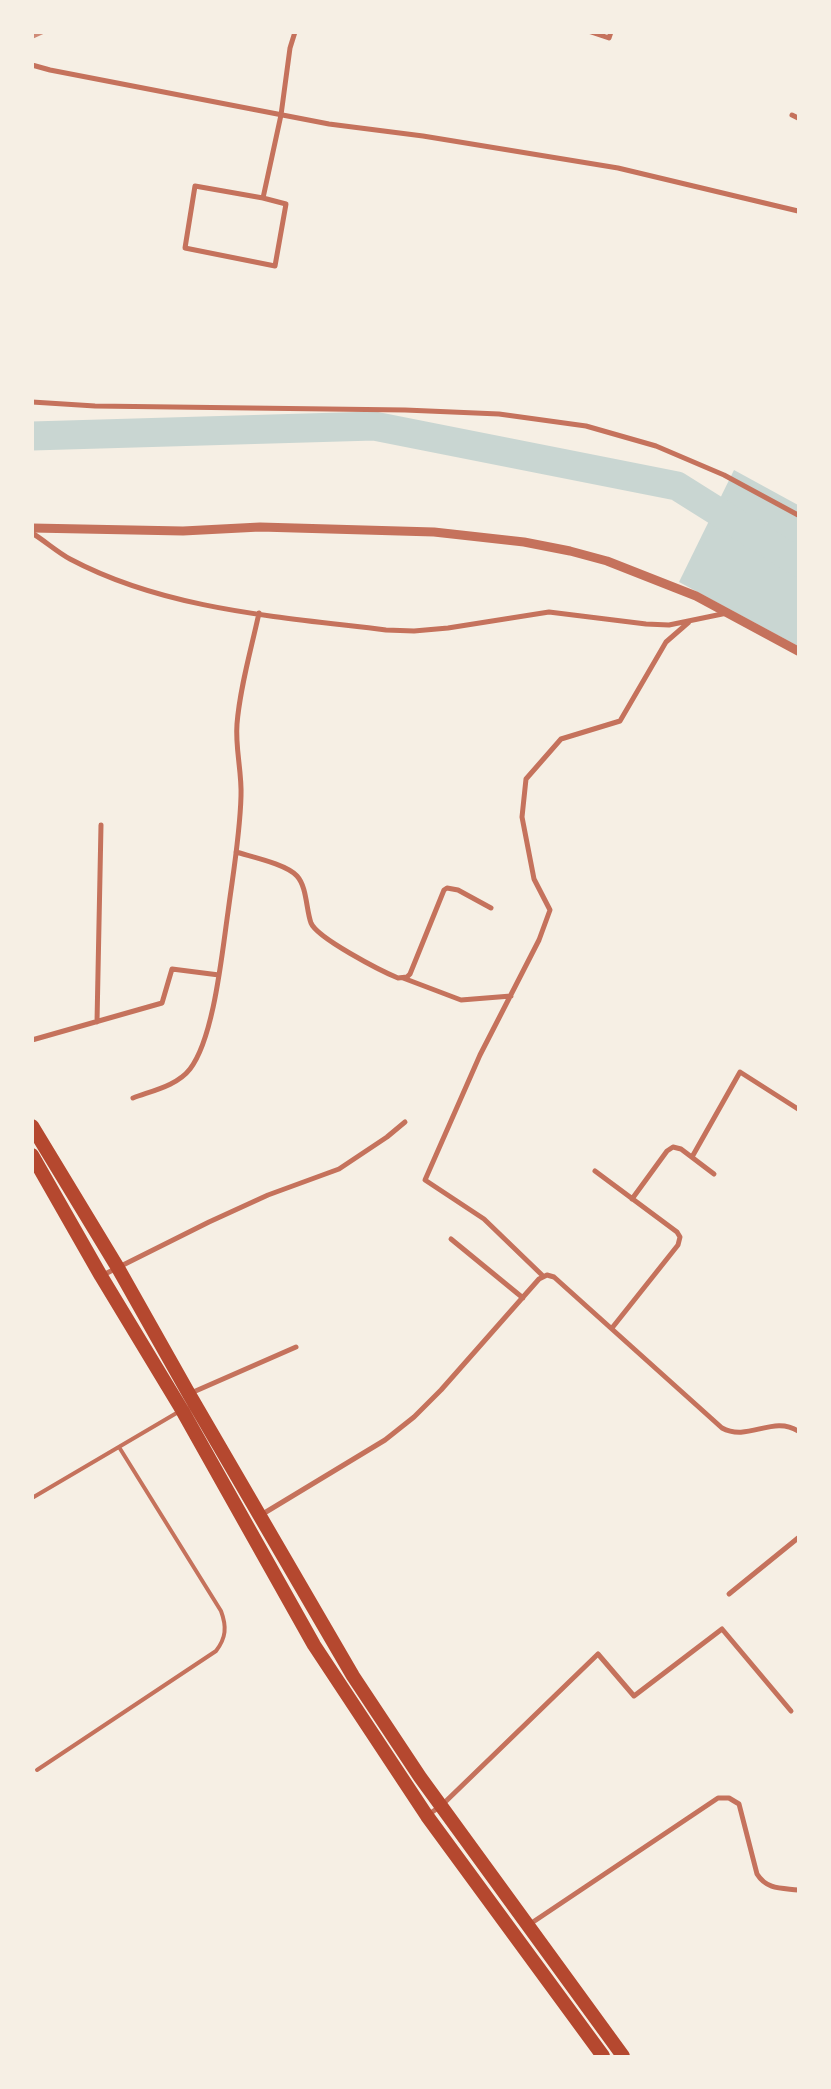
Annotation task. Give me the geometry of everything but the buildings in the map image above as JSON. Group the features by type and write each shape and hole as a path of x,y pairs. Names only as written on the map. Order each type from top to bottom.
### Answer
{"highway":[{"path":"32,1126 118,1268 182,1401 314,1645 427,1816 603,2056"},
{"path":"32,1155 101,1276 182,1401 260,1515 353,1676 420,1777 623,2056"},
{"path":"279,1583 294,1574"}],"street":[{"path":"263,198 281,115 290,48 295,32"},
{"path":"591,32 609,38 611,32"},
{"path":"32,65 329,124 422,136 618,168 798,211"},
{"path":"792,115 798,118"},
{"path":"195,186 263,198 286,204 275,266 185,248 195,186"},
{"path":"32,402 104,406 404,410 499,414 586,426 656,446 724,475 798,515"},
{"path":"32,528 182,531 270,527 434,532 524,542 607,561 696,596 798,651"},
{"path":"32,533 69,558 133,586 210,606 386,630 414,631 549,612 668,625 727,613"},
{"path":"133,1098 181,1078 190,1070 205,1039 219,975 242,797 237,726 259,613"},
{"path":"543,1276 484,1219 425,1180 480,1055 540,940 550,910 534,878 522,817 526,779 561,739 620,721 666,642 689,622"},
{"path":"97,1022 101,825"},
{"path":"236,852 281,867 296,875 300,880 312,926 316,932 393,976 461,1000 511,996"},
{"path":"403,978 410,974 413,968 444,890 447,888 458,890 491,908"},
{"path":"32,1040 162,1003 172,969 219,975"},
{"path":"692,1158 740,1072 798,1109"},
{"path":"101,1276 268,1195 339,1169 387,1137 405,1122"},
{"path":"632,1199 670,1148 677,1147 714,1174"},
{"path":"595,1171 678,1232 680,1241 612,1328"},
{"path":"451,1239 523,1298"},
{"path":"260,1515 384,1440 414,1417 441,1390 543,1276 547,1275 554,1276 722,1428 737,1433 774,1425 785,1425 798,1430"},
{"path":"182,1401 296,1347"},
{"path":"729,1594 798,1538"},
{"path":"427,1816 442,1805 598,1654 634,1696 722,1629 792,1711"},
{"path":"529,1925 718,1798 724,1797 735,1800 742,1810 758,1874 762,1881 775,1888 798,1890"}],"lane":[{"path":"32,1498 119,1447 182,1401"},
{"path":"37,1770 216,1651 224,1641 225,1621 221,1611 119,1447"}],"shaded area":[{"path":"734,470 798,505 798,646 679,582"}],"waterway":[{"path":"32,436 374,426 677,486 798,562"}],"railway":[{"path":"32,37 43,32"}]}
